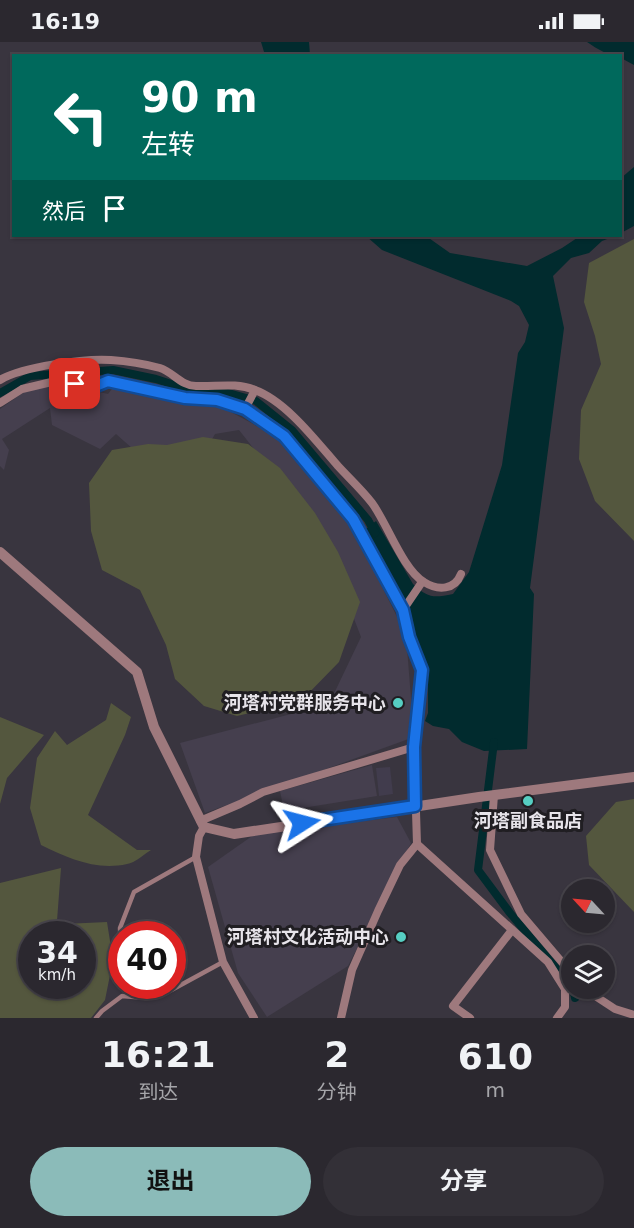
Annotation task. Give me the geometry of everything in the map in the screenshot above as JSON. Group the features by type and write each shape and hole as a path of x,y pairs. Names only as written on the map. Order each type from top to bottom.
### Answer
{"street":[{"path":"0,380 11,374 61,364 109,360 162,369 180,381 195,386 231,385 255,390 281,406 300,423 372,503 409,567 422,582 437,588 448,588 459,580 461,574"},
{"path":"60,380 61,364"},
{"path":"0,403 22,389 60,380 91,388 108,381 185,398 217,400 245,409 284,436 353,519 403,610 409,637 422,670 414,747 417,844 400,865 352,970 341,1018"},
{"path":"245,409 255,390"},
{"path":"0,552 137,672 154,727 202,824 196,857 223,962 254,1018"},
{"path":"403,610 422,582"},
{"path":"202,824 263,792 414,747"},
{"path":"202,824 234,834 415,806 634,777"},
{"path":"493,795 490,850 520,914 561,961"},
{"path":"417,844 548,962 565,990 565,1007 557,1018"},
{"path":"504,924 520,914"},
{"path":"470,1018 453,1006 512,930"},
{"path":"600,999 615,1009 634,1016"}],"lane":[{"path":"123,921 134,891 196,857"},
{"path":"186,982 223,962"},
{"path":"96,1018 118,999"}],"shaded area":[{"path":"261,42 309,42 310,54 265,54"},
{"path":"587,42 634,42 634,65 622,59 622,54 603,52"},
{"path":"634,167 634,226 622,232 622,177"},
{"path":"367,237 427,237 450,253 527,266 578,237 612,237 602,241 589,253 571,258 553,276 564,328 530,588 534,594 527,749 484,751 462,742 449,729 433,726 425,721 428,713 428,685 409,611 366,529 376,521 413,584 423,592 436,596 453,594 469,572 502,465 518,353 525,342 529,325 519,306 511,301 382,250"},
{"path":"634,239 634,541 595,501 579,459 581,410 601,364 584,302 589,263"},
{"path":"59,383 108,394 115,385 216,404 279,438 349,520 406,635 414,737 205,813 180,743 329,704 361,637 322,535 239,430 215,434 202,457 133,449 116,434 100,449 52,425 50,408 2,439 9,450 4,470 0,466 0,409 24,392"},
{"path":"203,437 248,444 280,468 315,513 338,552 360,602 339,662 301,701 237,716 204,706 175,679 166,645 140,590 102,570 91,531 89,483 112,450 148,444 167,445"},
{"path":"111,703 131,717 88,815 137,850 151,850 130,863 104,866 72,859 41,845 30,808 37,758 55,731 67,745 106,720"},
{"path":"0,717 44,735 7,778 0,804"},
{"path":"372,765 377,796 284,811 280,791"},
{"path":"390,767 393,794 379,796 376,768"},
{"path":"634,799 634,912 615,892 615,879 602,879 589,865 586,836 616,802"},
{"path":"397,817 411,843 348,966 267,1017 238,973 208,867 255,834"},
{"path":"61,868 57,921 18,921 18,999 96,999 96,923 107,922 108,985 105,1000 91,1018 0,1018 0,883"}],"waterway":[{"path":"0,393 30,376 113,370 156,379 196,392 225,392 256,401 292,430 368,520 375,533"},
{"path":"494,742 478,870 510,913 561,974"}],"place":[{"name":"河塔村党群服务中心","path":"398,703"},
{"name":"河塔副食品店","path":"528,801"},
{"name":"河塔村文化活动中心","path":"401,937"}],"route":[{"path":"75,384 91,388 108,381 185,398 217,400 245,409 284,436 353,519 403,610 409,637 422,670 414,747 415,806 302,823"}]}
